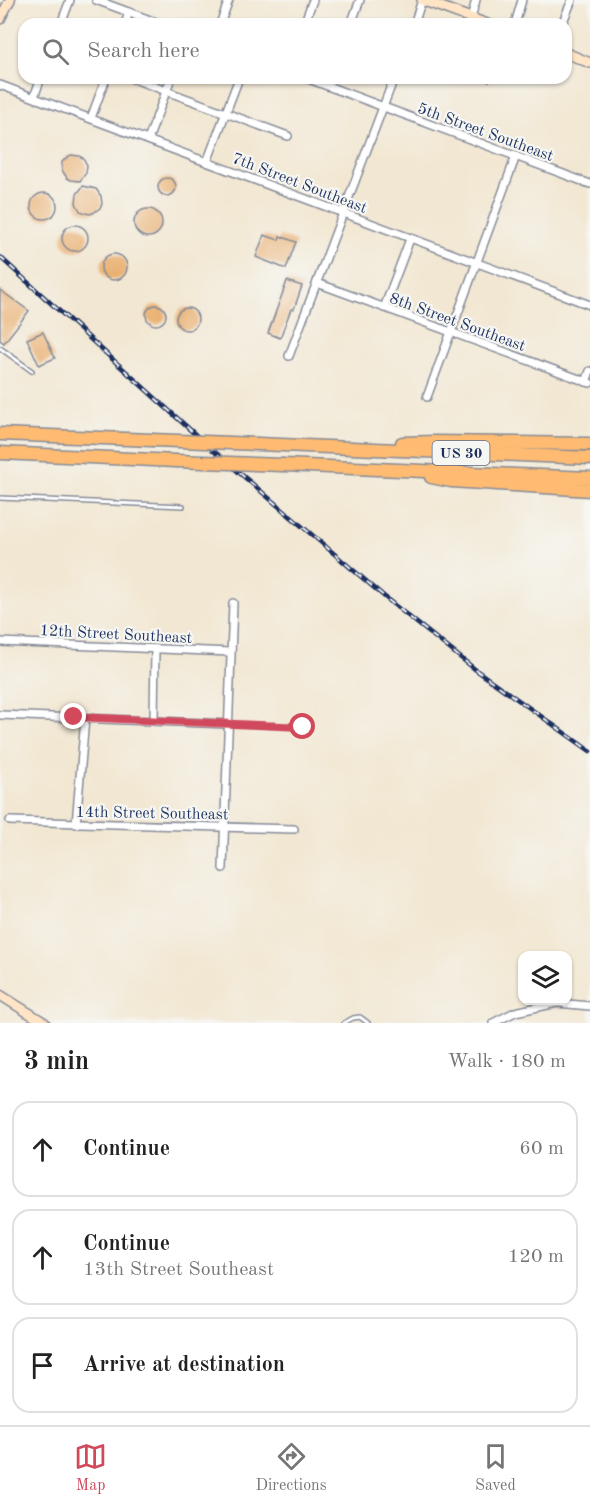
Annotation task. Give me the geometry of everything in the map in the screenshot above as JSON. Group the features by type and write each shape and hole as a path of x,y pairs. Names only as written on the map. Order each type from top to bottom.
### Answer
{"highway":[{"name":"US 30","path":"0,434 590,458"},
{"path":"332,447 435,442 590,444"},
{"name":"US 30","path":"0,453 590,478"},
{"path":"392,470 451,481 590,490"}],"street":[{"path":"0,19 10,0"},
{"path":"63,18 70,0"},
{"path":"96,0 145,18"},
{"path":"222,18 230,0"},
{"path":"306,18 313,0"},
{"path":"353,18 360,0"},
{"path":"416,18 422,0 471,18 476,0"},
{"path":"517,18 522,0"},
{"path":"564,18 572,0"},
{"path":"127,18 129,12"},
{"path":"572,56 590,63"},
{"path":"34,97 39,84"},
{"path":"91,118 104,84"},
{"path":"147,84 288,136"},
{"path":"148,140 169,84"},
{"path":"207,162 237,84"},
{"name":"5th Street Southeast","path":"322,84 590,184"},
{"path":"290,356 392,84"},
{"name":"7th Street Southeast","path":"0,85 590,305"},
{"path":"427,397 516,156"},
{"path":"384,308 410,239"},
{"name":"8th Street Southeast","path":"317,283 588,382"},
{"path":"588,382 590,371"},
{"path":"223,868 232,603"},
{"name":"12th Street Southeast","path":"0,642 230,652"},
{"path":"154,720 155,649"},
{"path":"0,715 228,724"},
{"path":"76,824 85,718"},
{"name":"14th Street Southeast","path":"10,821 294,829"},
{"path":"0,995 45,1023"},
{"path":"493,1023 515,1012 557,1003 590,1006"}],"lane":[{"path":"0,348 32,371"},
{"path":"0,498 183,506"},
{"path":"228,724 303,727"},
{"path":"344,1023 360,1017 368,1023"}],"building":[{"path":"71,155 83,158 87,165 86,173 80,181 67,178 62,170 62,162"},
{"path":"167,178 173,181 176,187 173,193 167,196 161,193 158,187 161,181"},
{"path":"83,186 96,189 101,196 102,204 93,213 80,211 76,203 77,194"},
{"path":"44,193 54,196 57,206 54,216 44,219 34,216 31,206 34,196"},
{"path":"148,209 158,213 162,223 158,233 148,237 138,233 134,223 138,213"},
{"path":"75,225 84,229 88,238 84,247 75,251 66,247 62,238 66,229"},
{"path":"264,235 279,240 280,236 296,242 286,269 256,257"},
{"path":"114,254 123,258 127,267 123,276 114,280 105,276 101,267 105,258"},
{"path":"287,281 302,286 280,338 268,333"},
{"path":"0,290 29,311 4,343 0,340"},
{"path":"156,305 163,308 166,315 163,322 156,325 149,322 146,315 149,308"},
{"path":"187,308 195,311 198,319 195,327 187,330 179,327 176,319 179,311"},
{"path":"43,332 55,358 39,365 27,339"}],"railway":[{"path":"0,257 208,446 393,604 476,670 590,751"}],"route":[{"path":"74,717 303,727"}]}
